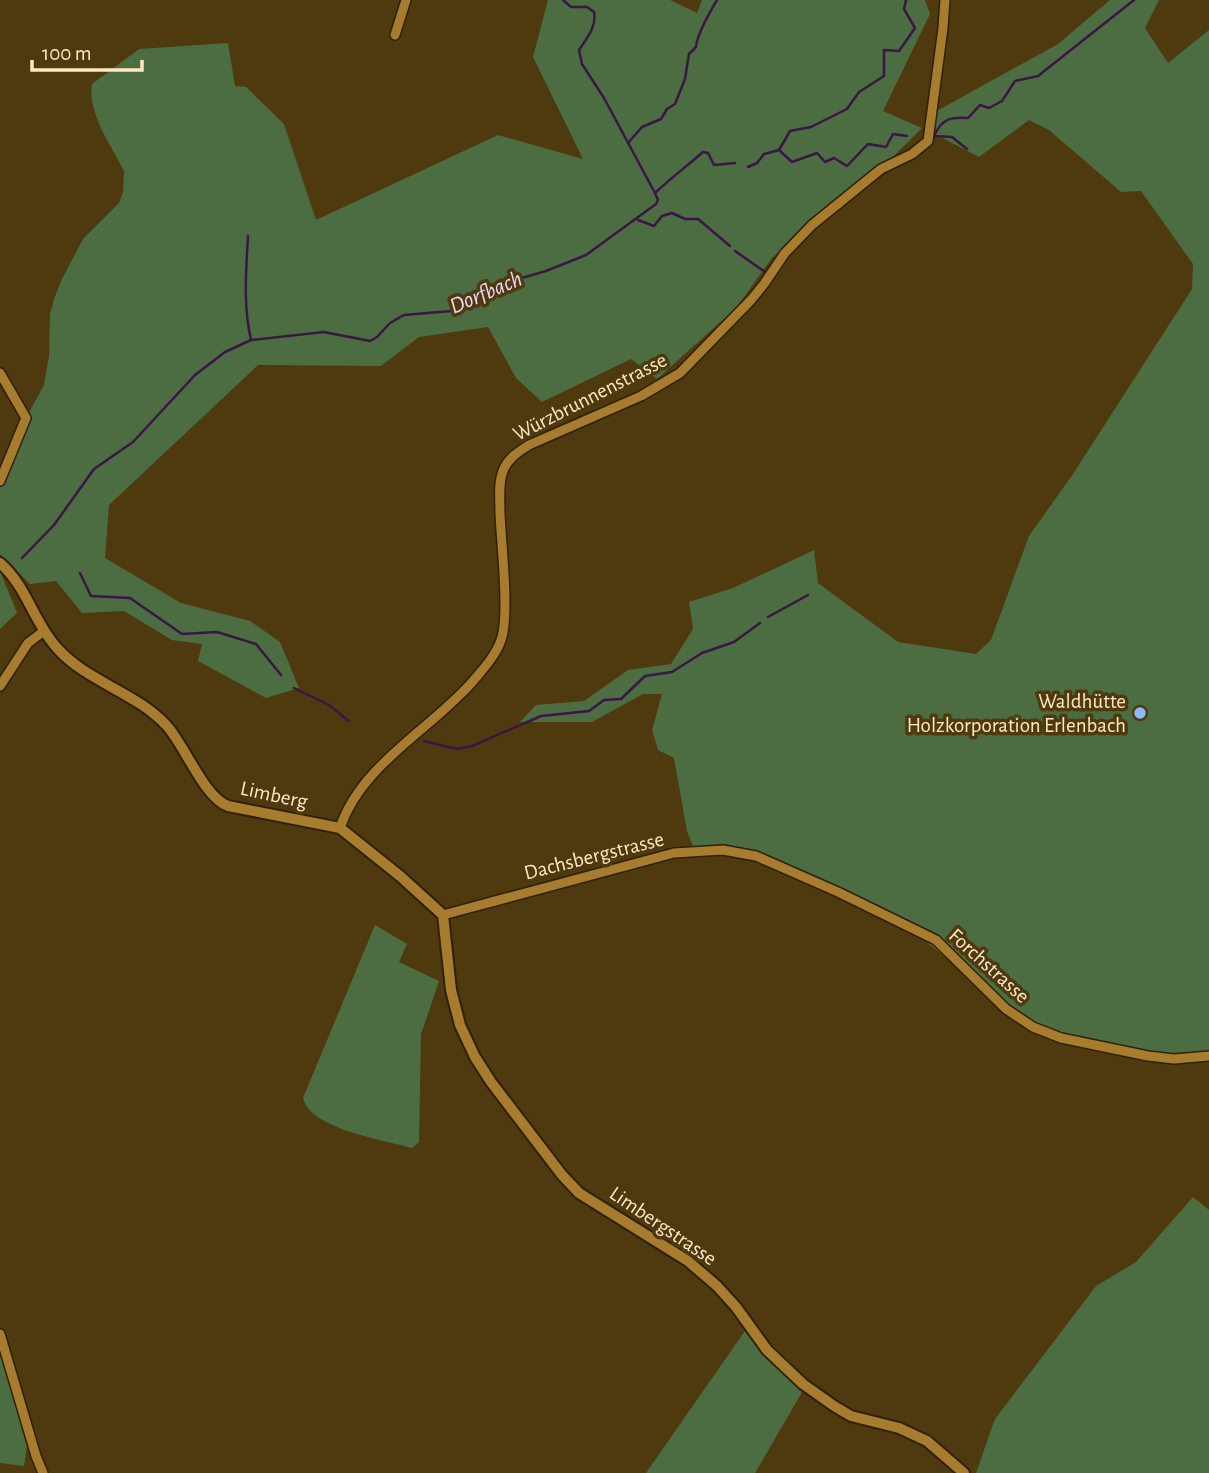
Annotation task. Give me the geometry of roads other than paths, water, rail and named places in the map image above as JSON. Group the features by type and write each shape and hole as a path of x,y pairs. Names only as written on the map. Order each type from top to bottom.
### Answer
{"street":[{"path":"395,35 406,0"},
{"name":"Würzbrunnenstrasse","path":"340,828 365,784 460,696 500,643 505,621 500,495 502,472 512,455 641,396 680,373 751,300 785,253 812,225 881,169 912,154 928,141 945,0"},
{"path":"0,373 26,418 0,481"},
{"name":"Limberg","path":"0,563 25,596 54,646 69,660 150,711 167,726 208,790 221,803 340,828 443,915"},
{"path":"0,686 28,643 44,631"},
{"name":"Dachsbergstrasse","path":"443,915 674,853 723,850 757,856"},
{"name":"Forchstrasse","path":"757,856 936,940 1006,1009 1033,1027 1061,1038 1148,1056 1174,1059 1209,1056"},
{"name":"Limbergstrasse","path":"443,915 448,966 460,1025 475,1057 491,1082 579,1194 688,1261 717,1286 767,1350 803,1384 851,1416 899,1428 927,1441 964,1473"},
{"path":"0,1334 43,1473"}],"waterway":[{"name":"Dorfbach","path":"22,558 54,525 94,469 133,442 195,375 225,352 251,340 324,332 370,341 390,323 404,315 451,311 477,292 546,271 586,255 656,204 658,200 655,193 604,98 582,64 579,50 593,27 594,12 587,7 571,7 563,0"},
{"path":"628,143 642,127 661,119 667,109 675,104 685,79 689,54 696,47 701,29 717,0"},
{"path":"748,167 757,163 764,154 779,150 790,131 811,127 847,109 859,92 884,76 884,50 899,51 915,28 904,9 906,0"},
{"path":"967,149 952,137 934,136 943,123 951,119 968,118 980,105 989,108 1002,101 1015,81 1038,76 1134,0"},
{"path":"780,151 792,162 817,153 825,162 834,158 847,166 868,144 886,147 893,134 907,136"},
{"path":"655,193 703,152 708,153 714,165 735,163"},
{"path":"638,220 654,226 662,216 672,213 685,219 698,219 730,246"},
{"path":"248,236 246,301 251,340"},
{"path":"735,251 765,272"},
{"path":"80,573 91,596 130,598 182,634 217,632 256,644 281,675"},
{"path":"768,617 808,595"},
{"path":"424,741 457,749 472,746 541,716 589,711 604,700 621,699 645,676 672,672 702,653 734,642 760,623"},
{"path":"294,688 329,705 349,721"}],"place":[{"name":"Waldhütte Holzkorporation Erlenbach","path":"1140,713"}]}
